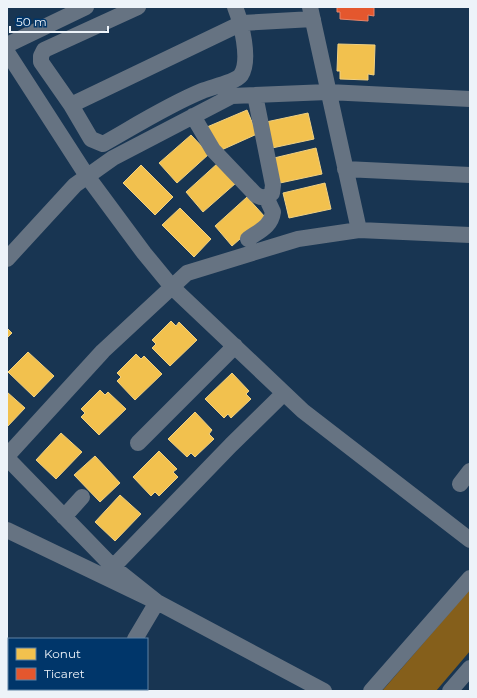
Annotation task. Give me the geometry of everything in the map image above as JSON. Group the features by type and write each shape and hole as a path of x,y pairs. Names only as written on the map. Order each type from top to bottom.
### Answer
{"street":[{"path":"7,45 86,7"},
{"path":"138,7 44,50 41,56 41,62 71,105 91,139 103,144 195,94 238,78 244,68 245,60 242,23 235,7"},
{"path":"71,105 242,23 311,13 359,230"},
{"path":"7,52 87,176 144,253 172,287 303,411 470,540"},
{"path":"7,259 75,185 87,176 113,158 232,96 328,92 470,99"},
{"path":"193,116 213,150 255,194 262,198 266,197 272,193 273,185 255,95"},
{"path":"345,169 470,174"},
{"path":"248,239 266,227 271,221 273,212 266,197"},
{"path":"157,602 113,567 7,457 103,351 187,273 298,239 359,230 470,235"},
{"path":"138,443 235,346"},
{"path":"113,567 231,444 284,393"},
{"path":"460,484 470,471"},
{"path":"64,517 82,497"},
{"path":"7,530 157,602 324,691"},
{"path":"371,691 470,578"},
{"path":"136,638 157,602"},
{"path":"450,691 470,668"}],"shaded area":[{"path":"470,589 470,651 436,691 382,691"}],"building: Konut":[{"path":"338,44 375,45 374,75 368,74 368,80 340,79 340,71 337,71"},
{"path":"247,110 257,134 217,152 207,127"},
{"path":"308,113 314,139 272,148 266,122"},
{"path":"191,135 209,154 177,183 159,163"},
{"path":"316,148 322,174 280,183 274,158"},
{"path":"218,163 236,183 203,212 186,192"},
{"path":"141,165 173,197 155,215 123,183"},
{"path":"325,183 331,209 289,218 283,193"},
{"path":"247,197 265,217 232,246 215,226"},
{"path":"180,208 211,239 194,257 162,225"},
{"path":"171,321 176,326 179,322 197,340 170,366 152,348 156,344 152,340"},
{"path":"7,328 12,333 7,338"},
{"path":"28,352 54,376 34,397 8,372"},
{"path":"136,354 141,359 144,356 162,374 135,400 117,381 121,377 117,373"},
{"path":"232,373 249,391 246,394 251,399 231,418 228,414 224,418 205,399"},
{"path":"100,390 105,395 108,392 126,409 99,435 81,417 85,413 81,409"},
{"path":"7,392 25,408 7,427"},
{"path":"195,412 212,430 209,434 214,439 195,457 191,453 187,457 168,439"},
{"path":"61,433 82,452 56,479 36,460"},
{"path":"159,451 177,469 173,472 178,477 159,496 155,492 151,496 133,477"},
{"path":"95,456 120,483 100,502 74,475"},
{"path":"120,495 141,514 115,541 95,522"}],"building: Ticaret":[{"path":"337,7 374,7 374,16 368,15 368,21 340,19 340,12 337,12"}]}
